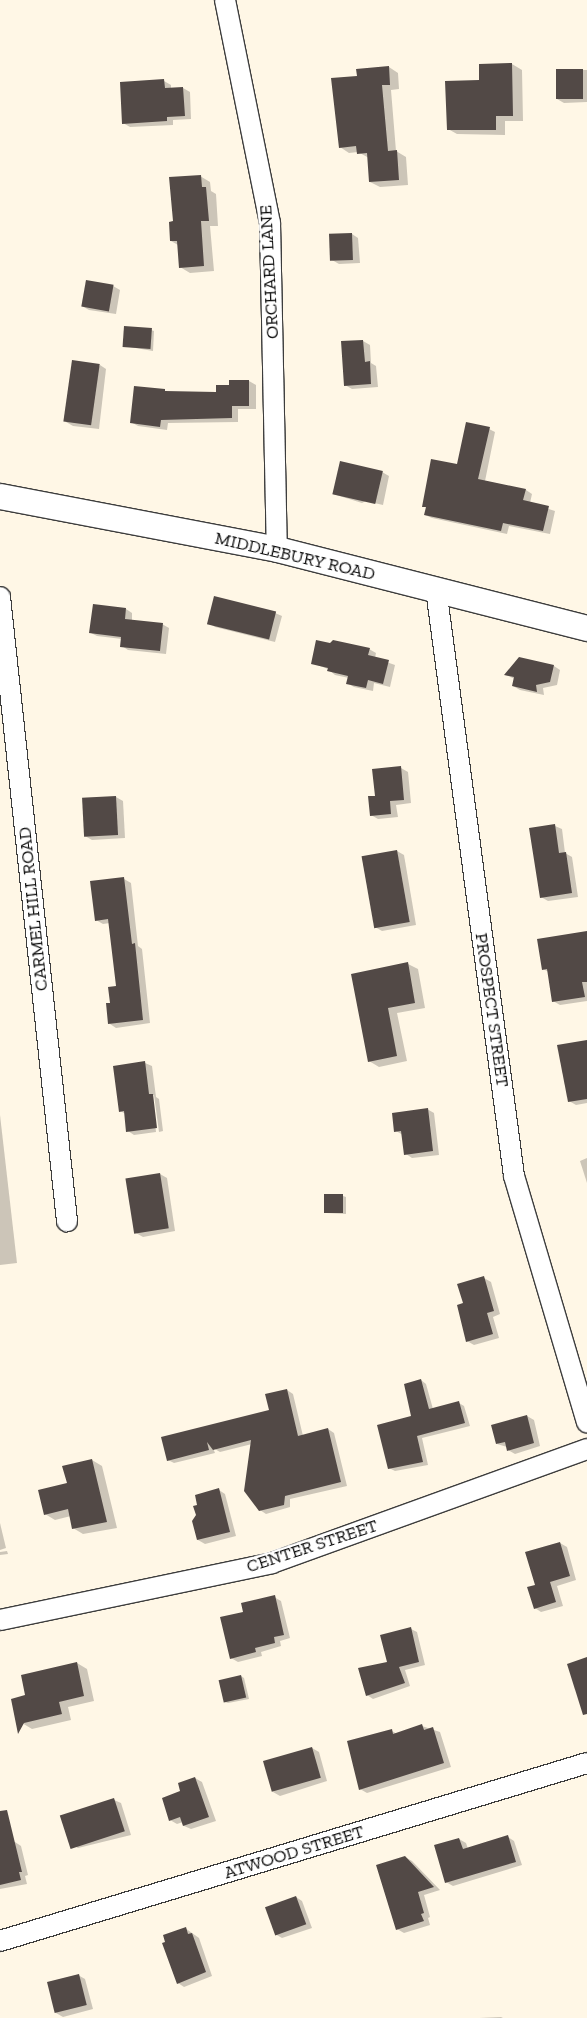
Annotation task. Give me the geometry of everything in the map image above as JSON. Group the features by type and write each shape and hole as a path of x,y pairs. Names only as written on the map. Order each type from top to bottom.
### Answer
{"street":[{"name":"ORCHARD LANE","path":"225,0 270,223 277,549"},
{"name":"MIDDLEBURY ROAD","path":"0,496 277,549 587,628"},
{"name":"PROSPECT STREET","path":"436,589 514,1176 587,1422"},
{"name":"CARMEL HILL ROAD","path":"0,597 67,1221"},
{"name":"CENTER STREET","path":"0,1620 272,1563 587,1449"},
{"name":"ATWOOD STREET","path":"0,1942 587,1763"}],"building":[{"path":"512,63 513,116 496,116 496,130 447,130 445,81 479,80 479,64"},
{"path":"389,66 390,85 382,85 388,151 397,150 399,180 369,182 367,153 357,154 356,146 339,148 331,78 357,76 356,69"},
{"path":"556,69 583,69 583,99 556,99"},
{"path":"164,79 165,88 183,87 185,116 167,117 167,121 122,124 120,82"},
{"path":"201,175 202,187 206,187 209,221 201,221 204,266 179,268 177,241 170,241 169,222 173,221 169,177"},
{"path":"352,233 353,260 330,261 329,234"},
{"path":"86,280 114,285 109,311 81,307"},
{"path":"124,326 152,328 150,349 123,347"},
{"path":"363,340 365,362 370,361 371,384 344,386 341,341"},
{"path":"72,360 100,364 91,425 63,421"},
{"path":"229,380 249,380 249,406 232,406 232,418 161,420 160,427 130,423 134,386 165,389 165,391 216,392 216,385 229,385"},
{"path":"466,422 490,427 478,479 526,489 523,500 549,506 543,531 503,523 501,531 424,515 426,507 422,507 431,459 457,464"},
{"path":"340,461 383,471 375,504 332,494"},
{"path":"214,596 276,611 269,640 207,624"},
{"path":"93,604 126,608 125,619 163,623 160,651 120,647 121,637 89,633"},
{"path":"316,640 330,643 333,640 370,648 368,655 389,660 383,684 368,680 366,688 346,684 348,676 327,671 328,668 311,664"},
{"path":"519,657 554,665 550,682 536,685 537,692 512,686 514,677 504,675"},
{"path":"401,766 404,800 390,801 391,814 370,816 368,796 375,796 372,769"},
{"path":"116,796 118,835 84,837 82,798"},
{"path":"555,824 559,853 566,852 572,893 540,898 529,828"},
{"path":"397,850 410,922 374,928 362,856"},
{"path":"124,877 132,944 135,943 143,1020 108,1024 106,1003 110,1003 108,987 116,986 108,919 95,921 90,881"},
{"path":"587,931 587,982 582,982 585,997 552,1002 547,969 542,970 537,939"},
{"path":"408,962 415,1003 388,1008 397,1056 368,1062 351,974"},
{"path":"587,1040 587,1099 568,1102 557,1045"},
{"path":"145,1061 149,1094 153,1094 157,1128 126,1132 124,1111 119,1112 113,1066"},
{"path":"428,1108 433,1151 404,1155 401,1131 394,1132 392,1113"},
{"path":"160,1173 169,1228 134,1234 125,1178"},
{"path":"324,1194 343,1194 343,1213 324,1213"},
{"path":"484,1276 494,1311 487,1313 493,1334 466,1342 457,1305 463,1303 457,1284"},
{"path":"421,1379 429,1409 459,1401 465,1423 417,1436 423,1462 388,1469 377,1425 411,1416 404,1384"},
{"path":"287,1389 298,1436 328,1428 341,1482 285,1496 284,1505 259,1511 244,1491 251,1440 213,1450 207,1442 209,1450 167,1461 161,1437 269,1410 265,1394"},
{"path":"527,1415 534,1443 507,1451 505,1442 496,1444 491,1425"},
{"path":"92,1459 107,1522 72,1529 68,1509 44,1515 38,1490 67,1483 62,1466"},
{"path":"219,1488 230,1532 197,1540 192,1521 196,1515 193,1506 197,1505 195,1495"},
{"path":"560,1542 570,1576 550,1582 556,1602 534,1609 527,1587 535,1585 525,1552"},
{"path":"275,1595 284,1635 274,1637 275,1643 255,1648 256,1652 230,1659 220,1617 243,1612 241,1603"},
{"path":"411,1627 419,1662 399,1667 405,1683 366,1696 358,1668 387,1662 380,1635"},
{"path":"587,1657 587,1714 583,1715 567,1664"},
{"path":"77,1662 84,1696 59,1702 62,1714 24,1723 18,1734 11,1699 25,1695 21,1675"},
{"path":"241,1675 246,1697 224,1703 219,1680"},
{"path":"422,1724 424,1730 433,1727 444,1763 359,1790 347,1741 392,1729 393,1734"},
{"path":"312,1747 321,1778 272,1792 263,1761"},
{"path":"195,1777 209,1817 183,1826 180,1817 169,1821 162,1798 180,1791 178,1783"},
{"path":"114,1798 125,1831 71,1849 60,1816"},
{"path":"7,1810 22,1872 19,1872 21,1880 0,1885 0,1811"},
{"path":"508,1835 516,1862 445,1883 434,1845 459,1838 463,1849"},
{"path":"405,1856 434,1887 418,1892 424,1913 421,1914 424,1921 396,1930 376,1865"},
{"path":"296,1896 306,1924 275,1935 265,1907"},
{"path":"186,1927 188,1934 192,1933 206,1972 177,1984 162,1943 165,1942 163,1935"},
{"path":"79,1974 87,2005 55,2013 47,1982"}]}
